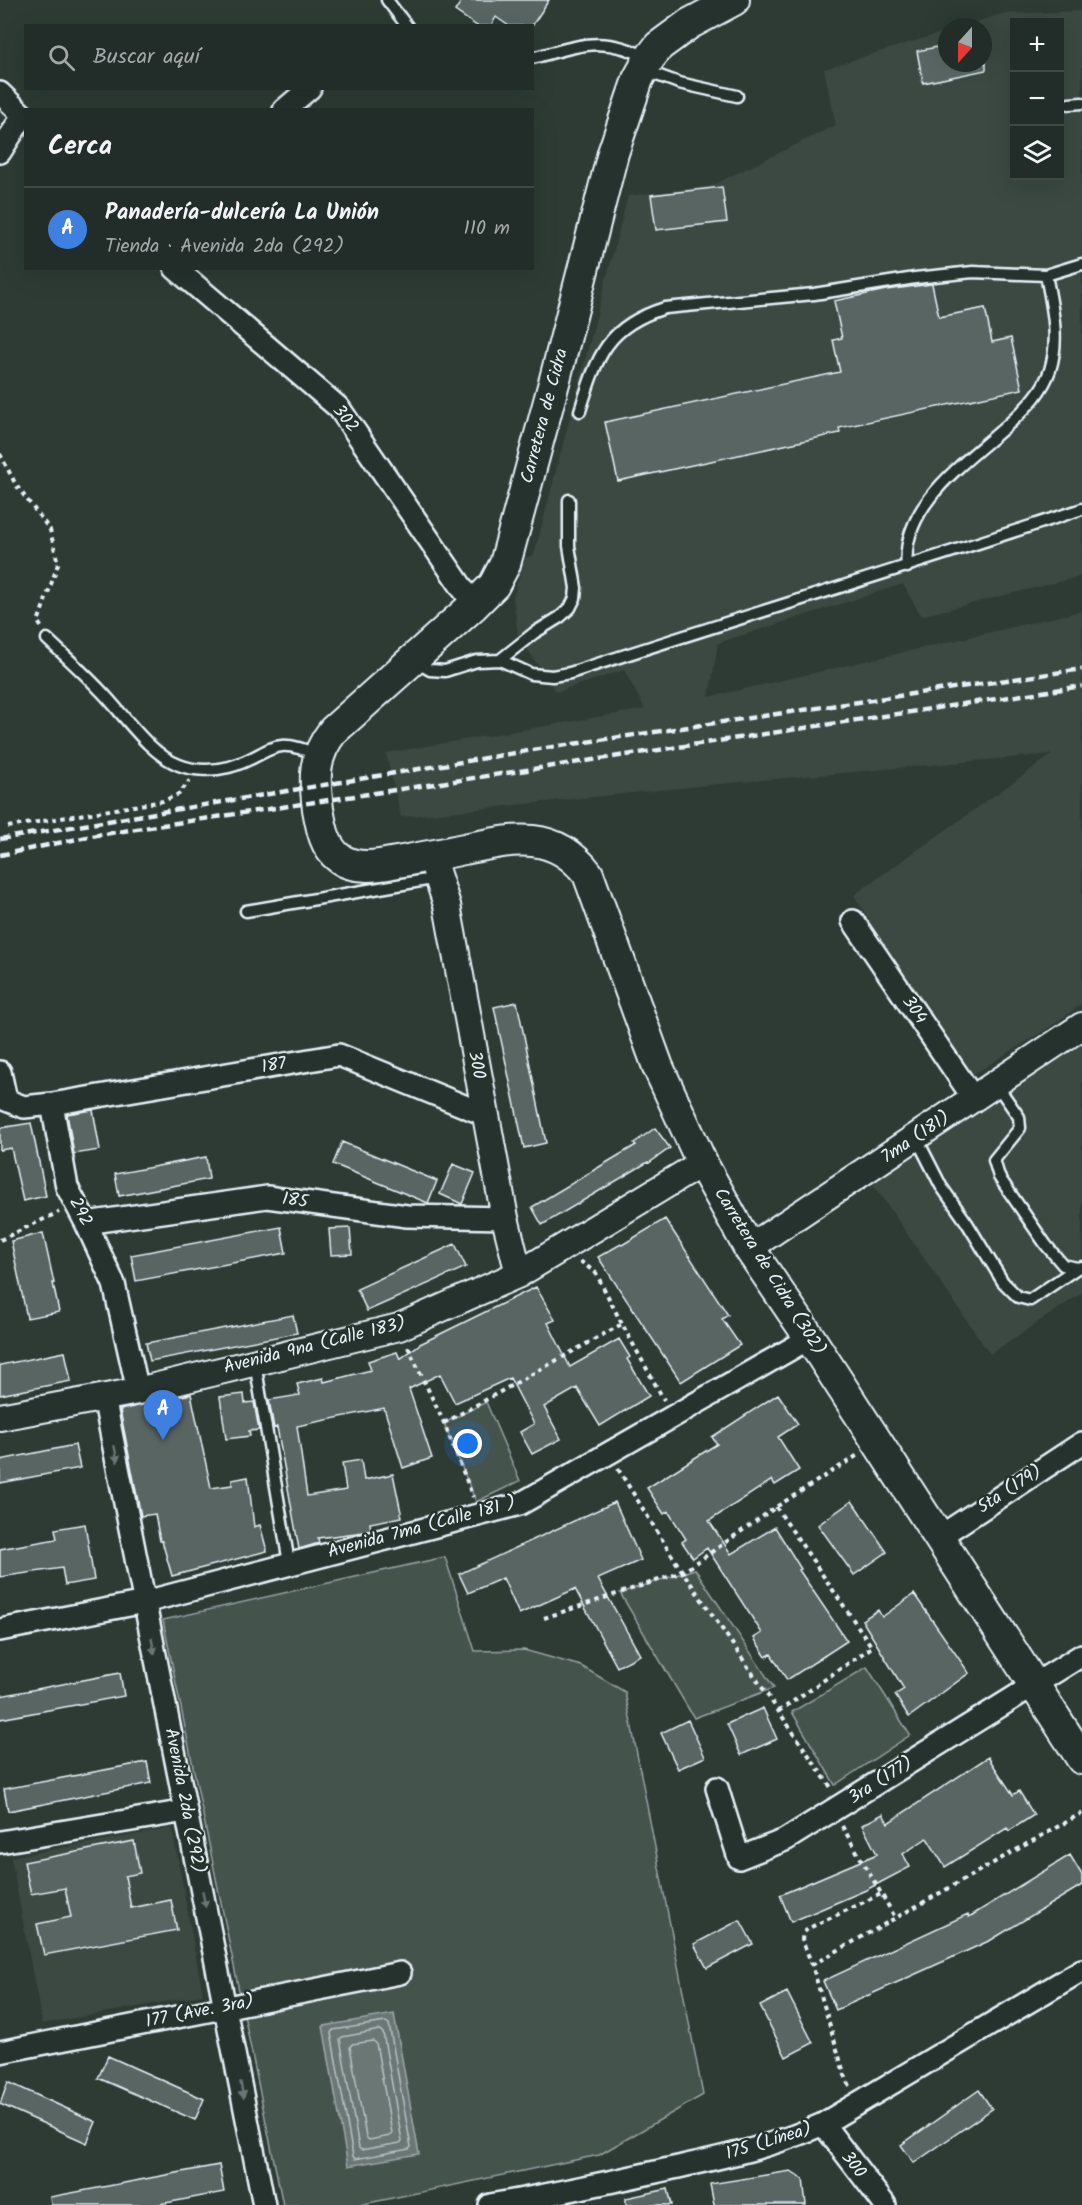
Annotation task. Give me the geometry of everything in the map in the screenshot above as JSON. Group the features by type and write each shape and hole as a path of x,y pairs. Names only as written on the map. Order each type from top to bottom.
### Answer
{"main road":[{"name":"Carretera de Cidra","path":"318,809 315,768 324,742 333,731 474,605 494,585 505,564 613,153 646,64 659,46 689,24 734,0"},
{"name":"Carretera de Cidra (302)","path":"318,809 323,833 329,847 338,857 350,864 434,867 507,840 538,841 561,849 578,860 588,874 658,1067 702,1163 749,1248 810,1338 1082,1759"}],"street":[{"path":"287,108 308,90"},
{"path":"0,93 24,117 0,152"},
{"name":"302","path":"177,270 339,408 474,605"},
{"name":"300","path":"434,867 447,905 505,1218 519,1274"},
{"name":"304","path":"853,921 974,1099"},
{"name":"7ma (181)","path":"749,1248 1082,1026"},
{"name":"187","path":"52,1104 339,1055 486,1115"},
{"path":"0,1072 6,1100 24,1107 52,1104"},
{"name":"292","path":"52,1104 67,1187 87,1223 114,1284 138,1391"},
{"name":"Avenida 9na (Calle 183)","path":"0,1417 138,1391 399,1327 519,1274 702,1163"},
{"name":"185","path":"87,1223 267,1197 408,1216 505,1218"},
{"name":"Avenida 7ma (Calle 181 )","path":"0,1630 145,1602 520,1504 810,1338"},
{"name":"Avenida 2da (292)","path":"104,1397 264,2205"},
{"name":"5ta (179)","path":"939,1537 1082,1443"},
{"name":"3ra (177)","path":"717,1788 739,1858 785,1840 1082,1655"},
{"path":"0,1842 186,1810"},
{"name":"175 (Línea)","path":"490,2205 558,2199 757,2149 792,2138 822,2124 1082,1970"},
{"name":"177 (Ave. 3ra)","path":"0,2052 400,1973"},
{"name":"300","path":"822,2124 877,2202"}],"lane":[{"path":"387,0 405,24"},
{"path":"534,58 589,44 614,44 625,47 646,64 679,83 737,96"},
{"path":"1069,104 1082,104"},
{"path":"580,411 595,366 606,346 623,328 645,314 665,308 814,294 915,278 973,272 1046,275 1082,264"},
{"path":"907,567 905,554 908,538 918,517 937,488 1029,405 1043,386 1051,369 1054,320 1046,275"},
{"path":"500,660 534,633 560,617 570,608 575,598 576,588 569,546 569,500"},
{"path":"414,661 430,670 445,670 477,661 500,660 531,674 552,676 570,673 907,567 1082,509"},
{"path":"47,639 100,690 144,738 165,758 180,766 195,769 230,766 267,748 284,744 303,748 319,755"},
{"path":"246,911 434,867"},
{"path":"996,1084 1019,1117 1020,1128 994,1160 999,1177 1046,1245 1063,1265 1080,1267"},
{"path":"916,1137 941,1186 1003,1282 1018,1297 1030,1300 1080,1267"},
{"path":"254,1361 289,1563"}],"path":[{"path":"0,454 16,485 50,530 58,564 39,622 47,639"},
{"path":"8,827 163,801 179,794 190,781 195,769"},
{"path":"0,1240 76,1203"},
{"path":"562,1248 596,1273 674,1416"},
{"path":"444,1423 622,1324"},
{"path":"399,1327 444,1423 479,1514"},
{"path":"544,1618 683,1572 776,1507 877,1443"},
{"path":"608,1453 683,1572 779,1712 838,1808 896,1919"},
{"path":"776,1507 872,1647 779,1712"},
{"path":"812,1965 1082,1813"},
{"path":"858,2102 844,2073 802,1939 804,1933 810,1928 881,1894"}],"shaded area":[{"path":"1082,11 1082,576 921,616 903,584 718,643 709,697 1082,611 1082,1004 1050,1027 966,1079 854,895 1053,754 719,784 401,817 386,753 645,709 624,670 556,692 518,635 513,597 525,558 534,555 628,196 711,186 836,125 824,69 938,34 938,72 992,72 992,18 988,18 1001,14"},
{"path":"1082,1044 1082,1293 990,1354 870,1180"},
{"path":"486,1402 520,1481 476,1502 444,1423"},
{"path":"445,1557 475,1651 524,1650 581,1666 625,1692 703,2095 599,2155 359,2205 283,2205 163,1620"},
{"path":"695,1569 774,1688 694,1718 620,1593"},
{"path":"867,1667 910,1735 835,1785 792,1712"},
{"path":"172,1828 203,1995 42,2024 11,1857"}],"water":[{"path":"394,2014 419,2154 348,2166 323,2026"}],"building":[{"path":"462,0 549,0 533,24 506,24 496,17 492,24 474,24 455,11"},
{"path":"938,47 938,72 976,72 923,83 917,51"},
{"path":"722,187 727,222 656,230 651,195"},
{"path":"932,284 939,317 985,308 992,342 1011,338 1022,389 839,428 840,433 618,481 605,422 840,372 833,340 842,338 834,301 886,290"},
{"path":"517,1002 546,1143 524,1148 494,1007"},
{"path":"93,1110 100,1150 74,1154 67,1114"},
{"path":"31,1123 46,1196 23,1201 11,1148 0,1150 0,1128"},
{"path":"655,1128 670,1148 649,1163 542,1225 532,1207 636,1145 634,1143"},
{"path":"342,1142 437,1181 428,1203 333,1164"},
{"path":"206,1157 209,1179 119,1196 115,1174"},
{"path":"453,1164 475,1173 462,1204 440,1194"},
{"path":"665,1219 728,1315 722,1319 740,1345 681,1382 598,1257"},
{"path":"281,1227 286,1253 136,1281 131,1255"},
{"path":"350,1228 352,1254 331,1255 329,1229"},
{"path":"43,1233 59,1312 27,1318 11,1241"},
{"path":"455,1244 466,1267 367,1311 357,1289"},
{"path":"536,1287 555,1320 548,1323 570,1367 619,1339 630,1357 627,1359 649,1396 600,1426 577,1388 544,1407 561,1439 532,1454 520,1432 534,1424 510,1378 455,1403 440,1374 409,1389 432,1458 403,1468 384,1408 297,1426 307,1496 346,1490 342,1463 361,1460 364,1480 393,1474 402,1517 370,1523 371,1530 364,1532 318,1538 319,1543 299,1549 277,1427 274,1428 269,1400 300,1395 297,1384 323,1378 324,1382 371,1370 368,1361 397,1352 400,1359 420,1344"},
{"path":"293,1315 297,1333 150,1361 146,1343"},
{"path":"65,1352 71,1381 0,1395 0,1365"},
{"path":"191,1394 211,1488 232,1485 232,1480 248,1477 254,1527 260,1525 267,1551 172,1576 162,1541 160,1541 155,1514 141,1516 120,1410"},
{"path":"244,1394 245,1403 254,1402 259,1430 249,1431 250,1436 226,1439 220,1397"},
{"path":"778,1394 798,1424 778,1437 799,1470 775,1485 772,1480 709,1521 731,1554 775,1527 801,1569 799,1570 847,1641 787,1680 771,1654 766,1657 754,1638 762,1633 707,1548 693,1558 682,1542 686,1539 668,1511 664,1514 647,1488 717,1444 712,1437"},
{"path":"75,1445 80,1468 0,1483 0,1460"},
{"path":"852,1501 887,1552 854,1575 818,1525"},
{"path":"615,1502 641,1560 598,1579 640,1655 617,1667 575,1589 519,1614 503,1578 468,1593 459,1574"},
{"path":"85,1524 94,1580 65,1585 62,1568 0,1577 0,1549 57,1539 55,1529"},
{"path":"914,1594 969,1673 909,1717 895,1695 904,1689 862,1620 878,1610 882,1617"},
{"path":"120,1673 124,1696 0,1719 0,1696"},
{"path":"763,1708 777,1739 741,1755 727,1724"},
{"path":"688,1720 705,1757 678,1769 661,1733"},
{"path":"988,1757 1013,1795 1019,1791 1034,1815 1009,1831 1007,1828 945,1867 927,1838 903,1854 910,1867 866,1890 791,1922 780,1895 877,1854 862,1825 883,1814 888,1823"},
{"path":"147,1762 151,1783 8,1811 4,1789"},
{"path":"134,1841 140,1873 125,1876 131,1908 171,1900 177,1930 44,1955 37,1924 71,1917 65,1888 31,1894 24,1862"},
{"path":"1070,1855 1082,1875 1082,1885 991,1940 836,2010 823,1981 968,1914 969,1917"},
{"path":"740,1920 753,1944 707,1968 694,1944"},
{"path":"787,1992 813,2043 786,2057 760,2006"},
{"path":"108,2056 204,2099 195,2120 98,2078"},
{"path":"8,2082 96,2122 87,2143 0,2104"},
{"path":"979,2090 992,2109 914,2163 901,2145"},
{"path":"219,2165 224,2192 155,2205 51,2205 50,2197"},
{"path":"791,2171 803,2179 806,2205 714,2205 710,2184"},
{"path":"668,2189 672,2205 626,2205 626,2198"}],"railway":[{"path":"0,839 539,749 1082,669"},
{"path":"0,855 97,835 1082,686"}],"place":[{"name":"Panadería-dulcería La Unión","path":"163,1440"}]}
